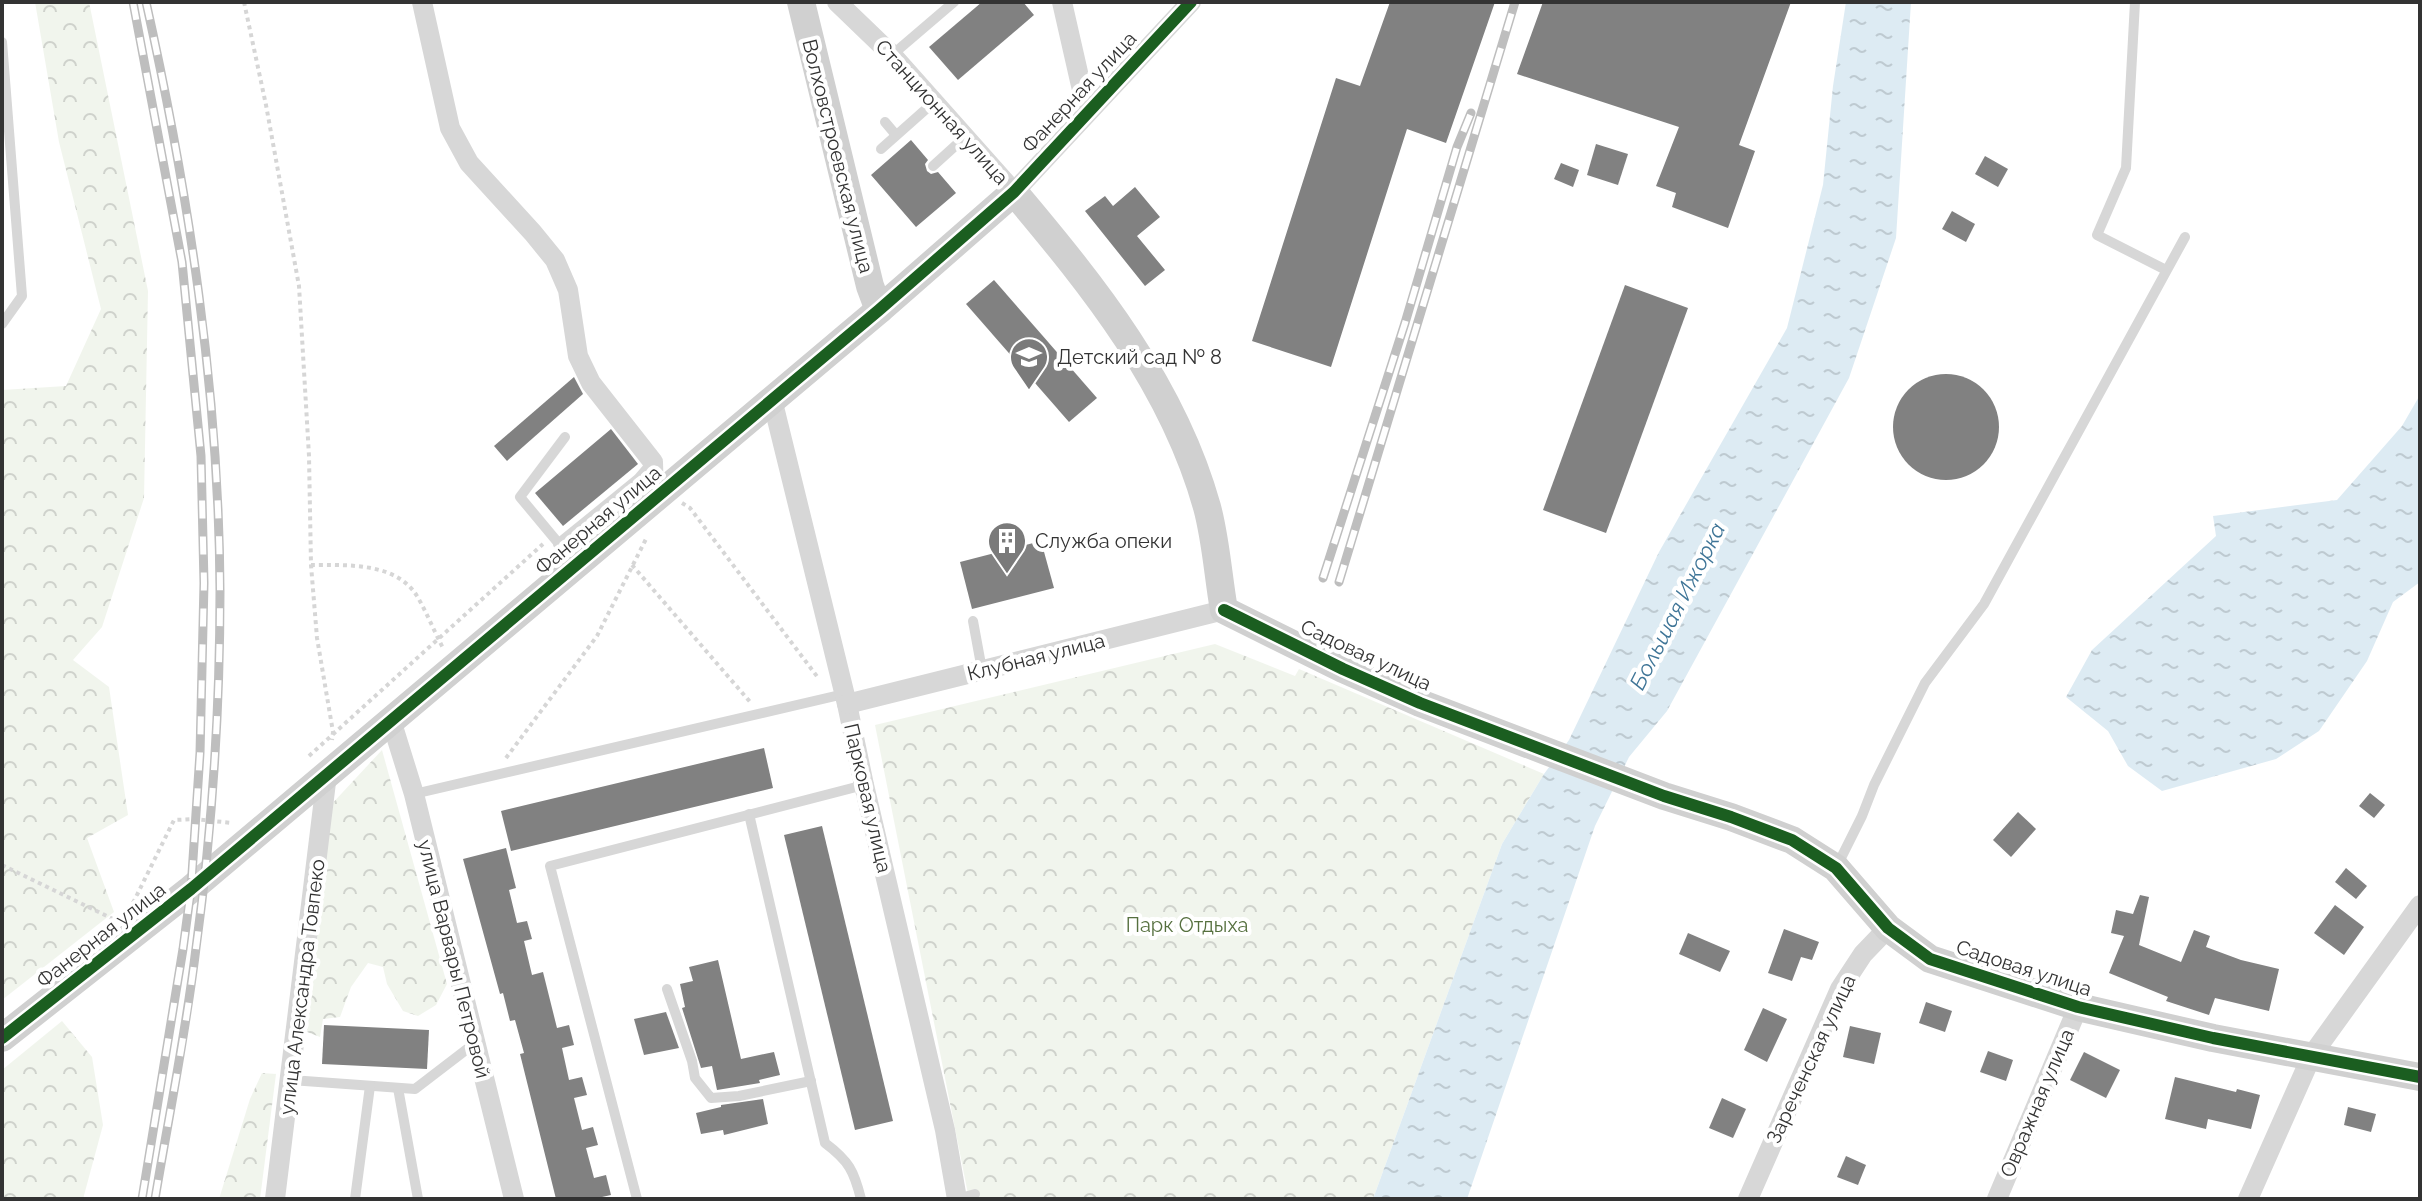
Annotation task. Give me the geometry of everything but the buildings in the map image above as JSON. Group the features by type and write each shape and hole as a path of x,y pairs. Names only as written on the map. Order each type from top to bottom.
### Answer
{"street":[{"path":"422,2 450,128 469,163 555,260 568,290 578,356 591,383 653,462 652,489"},
{"name":"Волховстроевская улица","path":"801,2 870,286 879,310"},
{"name":"Станционная улица","path":"837,2 892,55 1014,192 1107,306 1145,365 1177,423 1207,509 1224,610"},
{"path":"1062,2 1087,112"},
{"name":"Фанерная улица","path":"2,1038 191,889 315,769 391,720 453,668 562,548 652,489 772,399 879,310 1014,192 1191,2"},
{"name":"Парковая улица","path":"772,399 841,698 963,1197"},
{"name":"Клубная улица","path":"841,698 982,670 1224,610"},
{"name":"Садовая улица","path":"1224,610 1407,697 1664,796 1792,840 1836,868 1888,928 1930,959 2078,1007 2213,1038 2420,1077"},
{"name":"улица Варвары Петровой","path":"391,720 414,794 514,1199"},
{"name":"улица Александра Товпеко","path":"275,1199 291,1080 315,769"},
{"path":"2248,1199 2312,1055 2420,905"},
{"name":"Зареченская улица","path":"1748,1199 1840,989 1863,954 1888,928"},
{"name":"Овражная улица","path":"1997,1199 2078,1007"}],"lane":[{"path":"892,55 954,2"},
{"path":"2135,2 2126,168 2097,235 2166,270"},
{"path":"2,42 22,296 2,324"},
{"path":"881,149 934,102"},
{"path":"885,122 896,135"},
{"path":"933,166 965,137"},
{"path":"1836,868 1925,683 1984,604 2185,237"},
{"path":"562,548 520,497 565,437"},
{"path":"973,621 982,670"},
{"path":"414,794 841,698"},
{"path":"637,1199 550,866 864,785"},
{"path":"749,814 825,1143 843,1157 855,1174 861,1199"},
{"path":"667,989 695,1078 711,1098 739,1096 811,1081"},
{"path":"291,1080 415,1089 475,1043"},
{"path":"355,1199 370,1086"},
{"path":"398,1088 418,1199"}],"path":[{"path":"244,2 299,286 309,456 311,565 317,638 333,732 315,769"},
{"path":"652,489 690,508 841,698"},
{"path":"492,776 597,636 647,537"},
{"path":"315,769 333,732 437,638 562,548"},
{"path":"311,565 351,565 391,573 415,593 453,668"},
{"path":"632,565 761,714"},
{"path":"129,911 174,820 241,824"},
{"path":"2,865 123,924"}],"green space":[{"path":"35,2 89,2 148,291 144,498 102,627 73,660 109,687 128,815 87,838 114,912 2,1000 2,390 66,386 101,309 59,142"},
{"name":"Парк Отдыха","path":"1215,644 1295,676 1299,669 1544,774 1502,844 1373,1199 969,1199 875,725"},
{"path":"382,750 447,984 436,1005 418,1016 403,1011 387,984 383,967 368,963 351,987 340,1017 323,1019 320,1037 307,1032 305,1020 329,807"},
{"path":"62,1021 92,1057 103,1125 83,1199 2,1199 2,1070"},
{"path":"262,1073 276,1074 260,1199 219,1199 250,1099"}],"water":[{"name":"Большая Ижорка","path":"1846,2 1911,2 1896,238 1849,378 1667,711 1629,757 1595,826 1467,1199 1373,1199 1502,844 1544,774 1569,740 1659,552 1787,328 1823,185 1833,86"},
{"path":"2420,395 2420,582 2393,602 2367,661 2319,731 2276,759 2162,791 2128,766 2108,731 2066,697 2092,650 2216,536 2213,516 2337,500 2402,426"}],"railway":[{"path":"133,2 182,262 201,456 204,583 200,753 191,889 142,1199"},
{"path":"146,2 176,147 199,294 214,442 220,591 217,725 202,904 155,1199"},
{"path":"1339,582 1515,2"},
{"path":"1323,578 1405,323 1457,147 1471,113"}],"cycle path":[{"path":"2,1038 191,889 879,310 1014,192 1191,2"},
{"path":"1224,610 1420,703 1664,796 1792,840 1836,868 1888,928 1930,959 2078,1007 2213,1038 2420,1077"}],"place":[{"name":"Детский сад № 8","path":"1029,391"},
{"name":"Служба опеки","path":"1007,575"}]}
